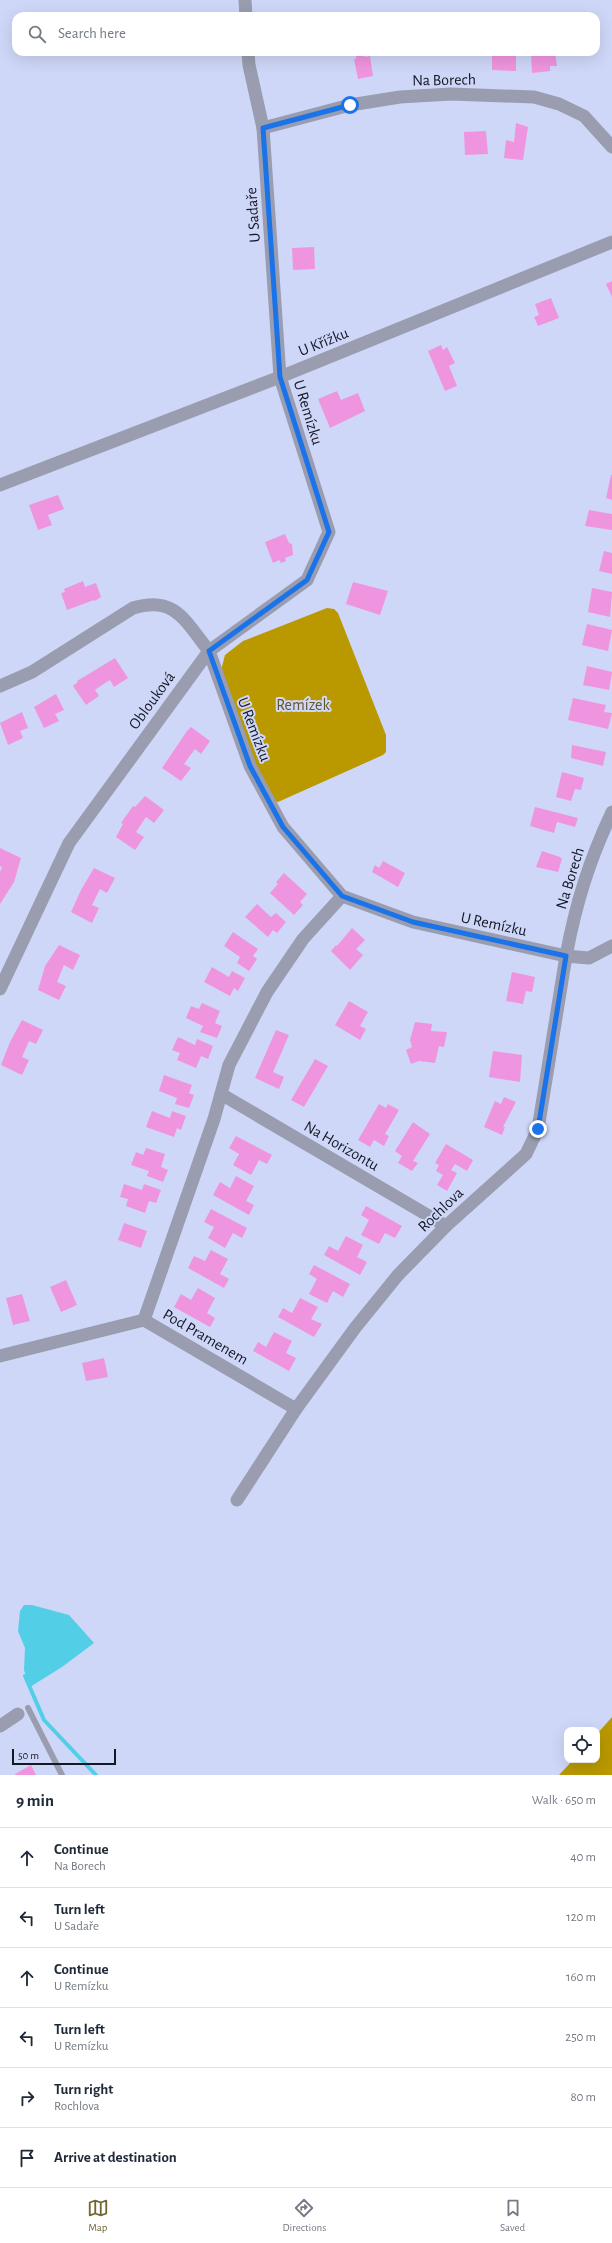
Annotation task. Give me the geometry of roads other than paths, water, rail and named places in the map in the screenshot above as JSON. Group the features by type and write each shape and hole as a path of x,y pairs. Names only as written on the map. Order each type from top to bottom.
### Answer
{"street":[{"path":"245,0 246,12"},
{"name":"U Sadaře","path":"248,56 263,128 280,377"},
{"name":"Na Borech","path":"263,128 350,105 400,97 451,94 534,97 558,104 584,116 612,147"},
{"name":"U Křížku","path":"0,485 280,377 612,242"},
{"name":"U Remízku","path":"280,377 329,532 307,580 209,651 250,766 283,827 342,896 413,922 566,956"},
{"path":"0,686 32,672 133,608 149,603 168,606 181,615 209,651"},
{"name":"Oblouková","path":"0,989 69,843 209,651"},
{"name":"Na Borech","path":"566,956 576,907 594,850 612,812"},
{"path":"144,1320 221,1094 229,1065 267,992 303,939 342,896"},
{"path":"566,956 589,958 612,946"},
{"name":"Rochlova","path":"237,1500 296,1409 355,1328 398,1276 446,1226 526,1154 538,1129 566,956"},
{"name":"Na Horizontu","path":"221,1094 446,1226"},
{"name":"Pod Pramenem","path":"0,1356 144,1320 296,1409"},
{"path":"0,1726 23,1711"}],"lane":[{"path":"23,1711 62,1775"}],"water":[{"path":"24,1605 32,1605 69,1615 94,1643 62,1667 30,1687 24,1670 25,1648 18,1631 20,1611"}],"waterway":[{"path":"25,1676 44,1720 96,1775"}],"park label":[{"name":"Remízek","path":"303,704"}]}
